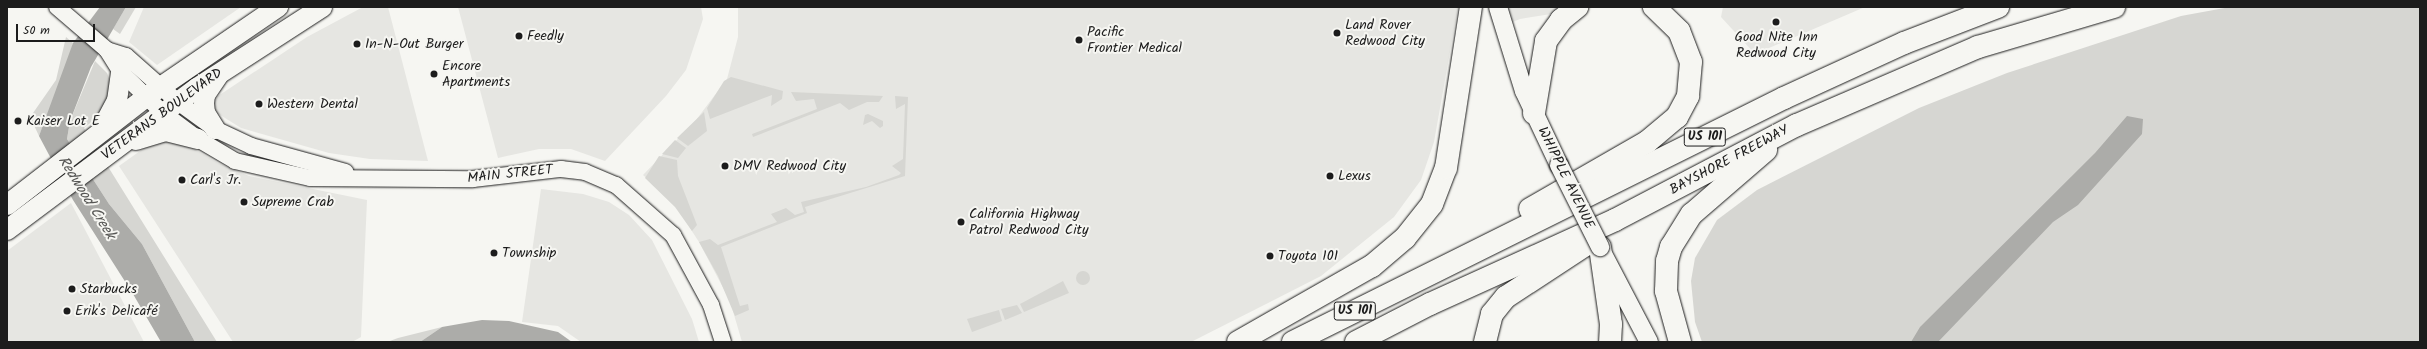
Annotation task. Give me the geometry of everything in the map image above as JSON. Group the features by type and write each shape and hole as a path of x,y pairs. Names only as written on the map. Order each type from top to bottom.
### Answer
{"highway":[{"path":"1238,342 1372,266 1405,238 1432,204 1448,161 1471,7"},
{"path":"1534,113 1546,42 1561,20 1577,7"},
{"path":"1418,280 1532,208 1647,142 1677,117 1688,96 1691,62 1679,31 1654,7"},
{"name":"BAYSHORE FREEWAY","path":"1293,342 1784,98 1904,43 1998,7"},
{"name":"BAYSHORE FREEWAY","path":"1356,342 1430,304 1615,220 1797,125 1978,47 2114,7"},
{"path":"1680,342 1668,305 1665,276 1667,261 1677,235 1700,207 1797,125"},
{"path":"1485,342 1492,314 1506,297 1580,250 1615,220"},
{"path":"1600,247 1611,324 1610,342"}],"main road":[{"name":"VETERANS BOULEVARD","path":"7,205 50,170 154,91 278,7"},
{"name":"VETERANS BOULEVARD","path":"7,230 170,107 223,70 322,7"},
{"name":"WHIPPLE AVENUE","path":"1498,7 1517,71 1534,113 1649,342"},
{"path":"215,129 204,113 204,103 210,86 223,70"},
{"path":"99,133 117,101 121,72"},
{"path":"114,149 166,131 198,140"}],"street":[{"name":"MAIN STREET","path":"57,7 107,50 121,72 154,91"},
{"name":"MAIN STREET","path":"107,50 126,56 154,91 170,107 198,140 235,161 310,178 473,179 561,169 585,172 616,185 673,235 711,304 724,342"},
{"name":"MAIN STREET","path":"170,107 251,146 374,179"}],"shaded area":[{"path":"126,7 136,7 120,34 113,29"},
{"path":"144,7 241,7 157,65 129,42"},
{"path":"363,7 388,7 428,161 370,159 329,153 241,128 217,113 214,103 218,96 307,37"},
{"path":"458,7 701,7 703,19 686,70 666,96 605,161 571,149 539,149 498,158"},
{"path":"738,7 1458,7 1434,142 1421,180 1394,217 1321,276 1191,342 742,342 730,301 699,242 673,202 643,175 696,120 727,79 738,37"},
{"path":"1498,7 1560,7 1551,14 1520,19 1503,26"},
{"path":"1723,7 1865,7 1755,54 1721,17"},
{"path":"2230,7 2420,7 2420,342 1702,342 1695,322 1691,281 1695,258 1717,220 1757,190 1919,108 2007,73 2181,16"},
{"path":"66,37 73,43 67,65 39,136 32,121 33,113 56,80"},
{"path":"95,61 107,73 113,88 100,115 84,128 217,342 195,342 142,244 109,204 67,139 70,121"},
{"path":"731,77 783,91 782,99 771,106 772,95 710,119 707,108 724,81"},
{"path":"791,92 883,96 879,102 867,102 849,110 840,103 753,137 752,134 817,109 814,99 796,101"},
{"path":"895,96 908,97 905,176 805,207 807,213 721,247 740,306 748,304 749,310 735,316 718,276 699,242 710,239 718,245 777,222 771,214 786,208 795,215 804,212 801,202 866,187 899,175 901,173 892,166 903,159 905,104 896,109"},
{"path":"704,112 707,131 688,146 677,138"},
{"path":"868,114 883,121 883,126 880,128 872,121 863,125 865,115"},
{"path":"179,140 218,163 249,176 367,200 361,337 352,342 233,342 119,166 154,141"},
{"path":"675,140 686,148 678,158 662,154"},
{"path":"659,156 677,160 678,176 697,225 692,231 675,207 645,178"},
{"path":"541,189 583,194 609,202 629,215 652,240 692,319 699,342 581,342 558,326 522,322"},
{"path":"71,203 144,342 7,342 7,251"},
{"path":"1080,271 1086,271 1090,275 1090,281 1086,285 1080,285 1076,281 1076,275"},
{"path":"1063,281 1069,293 1024,312 1020,304"},
{"path":"1017,305 1022,313 1005,320 1001,309"},
{"path":"999,310 1002,321 972,332 967,319"},
{"path":"442,327 420,342 387,342 398,338"}],"water":[{"name":"Redwood Creek","path":"100,7 126,7 91,67 70,121 67,139 109,204 142,244 195,342 161,342 133,294 73,200 39,136 73,43"},
{"path":"2127,116 2143,119 2142,134 2078,205 2053,222 1938,342 1911,342 1920,327 2095,153"},
{"path":"482,320 509,321 558,332 572,342 420,342 442,327"}],"place":[{"name":"Good Nite Inn Redwood City","path":"1776,22"},
{"name":"Land Rover Redwood City","path":"1337,33"},
{"name":"Feedly","path":"519,36"},
{"name":"Pacific Frontier Medical","path":"1079,40"},
{"name":"In-N-Out Burger","path":"357,44"},
{"name":"Encore Apartments","path":"434,74"},
{"name":"Western Dental","path":"259,104"},
{"name":"Kaiser Lot E","path":"18,121"},
{"name":"DMV Redwood City","path":"725,166"},
{"name":"Lexus","path":"1330,176"},
{"name":"Carl's Jr.","path":"182,180"},
{"name":"Supreme Crab","path":"244,202"},
{"name":"California Highway Patrol Redwood City","path":"961,222"},
{"name":"Township","path":"494,253"},
{"name":"Toyota 101","path":"1270,256"},
{"name":"Starbucks","path":"72,289"},
{"name":"Erik's Delicafé","path":"67,311"}]}
